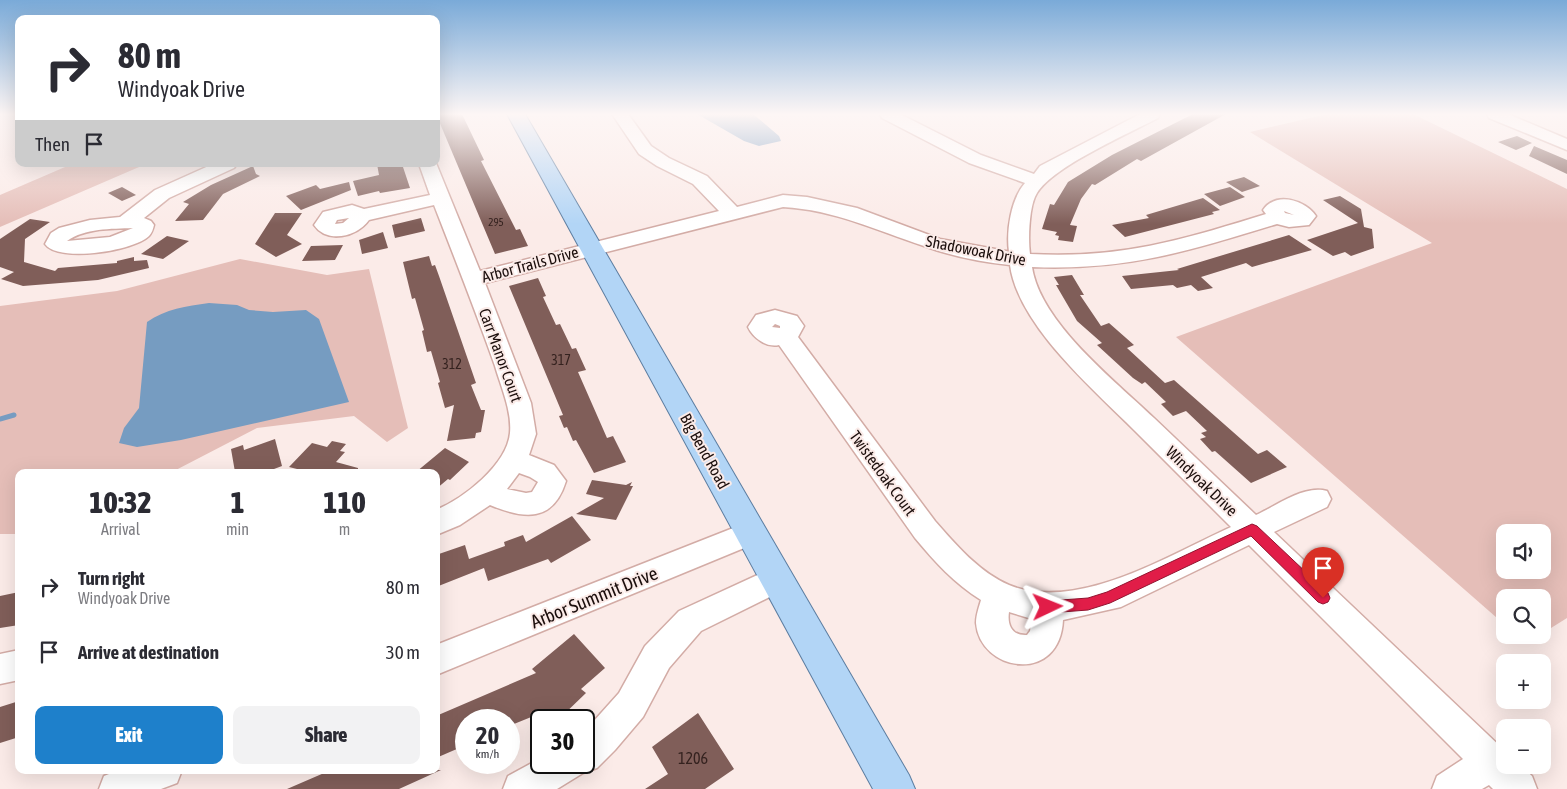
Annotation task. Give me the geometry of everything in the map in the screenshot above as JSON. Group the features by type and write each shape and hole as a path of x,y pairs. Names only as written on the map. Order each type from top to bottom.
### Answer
{"main road":[{"name":"Big Bend Road","path":"537,151 895,789"}],"street":[{"path":"646,151 662,162 700,180 731,212"},
{"path":"959,151 975,159 1037,180 1047,170 1083,151"},
{"path":"126,222 162,194 221,167"},
{"name":"Arbor Trails Drive","path":"429,167 473,279 591,248"},
{"name":"Windyoak Drive","path":"1037,180 1029,190 1022,211 1018,243 1019,260 1027,290 1034,304 1073,355 1519,789"},
{"path":"361,216 441,198"},
{"name":"Shadowoak Drive","path":"591,248 731,212 783,201 817,202 860,214 877,224 939,245 1019,260 1042,262 1135,256 1180,246 1278,217"},
{"name":"Carr Manor Court","path":"440,522 451,518 487,492 512,461 523,433 519,402 473,279"},
{"name":"Twistedoak Court","path":"785,336 939,548 978,584 1013,601 1048,607 1088,604 1110,597 1317,500"},
{"path":"487,492 522,505 540,500 546,495 552,481 549,475 536,467 512,461"},
{"name":"Arbor Summit Drive","path":"440,658 751,534"},
{"path":"595,745 631,705 657,658 690,621 778,579"},
{"path":"997,594 992,621 994,630 1003,642 1011,647 1032,649 1039,645 1046,631 1048,607"},
{"path":"0,669 15,666"},
{"path":"1450,789 1491,762"},
{"path":"117,789 154,774"},
{"path":"521,789 548,774"}],"shaded area":[{"path":"1281,151 1489,151 1567,189 1567,618 1551,628 1551,589 1496,589 1496,617 1176,337 1432,243"},
{"path":"65,167 139,167 0,227 0,195"},
{"path":"240,259 327,275 369,269 408,428 387,442 354,416 257,428 178,469 15,469 15,534 0,534 0,306 117,291"}],"water":[{"path":"209,303 237,305 249,310 273,312 306,310 319,319 349,402 181,440 137,447 119,443 124,428 139,408 147,322 169,311"}],"building":[{"path":"452,151 480,151 484,160 481,161 516,230 520,229 528,246 495,254"},
{"path":"1120,151 1159,151 1141,161 1137,159 1095,185 1092,184 1081,199 1070,225 1077,226 1073,242 1058,240 1059,236 1055,235 1057,232 1042,229 1050,204 1054,205 1068,182"},
{"path":"1532,151 1545,151 1567,160 1567,174 1529,156"},
{"path":"251,167 253,167 256,174 260,176 223,194 203,220 175,221 189,204 183,202 211,185"},
{"path":"378,167 403,167 410,188 380,193 379,191 358,196 353,181 379,175"},
{"path":"1244,177 1260,186 1242,192 1226,182"},
{"path":"349,182 351,190 301,210 286,196 316,185 320,189"},
{"path":"122,187 136,195 122,201 108,193"},
{"path":"1230,187 1245,197 1220,206 1204,194"},
{"path":"1340,196 1361,209 1364,227 1372,229 1374,248 1351,256 1345,252 1333,256 1307,240 1358,223 1323,200"},
{"path":"1203,198 1220,210 1212,212 1214,214 1125,237 1112,225 1149,218 1146,215"},
{"path":"275,213 302,213 287,235 302,244 276,257 255,244"},
{"path":"421,218 425,231 395,238 392,225"},
{"path":"30,219 50,222 25,239 24,262 55,271 58,268 117,263 117,261 134,257 134,261 147,260 149,268 98,280 23,286 1,279 14,272 0,267 0,239"},
{"path":"383,232 388,248 362,254 359,240"},
{"path":"1289,235 1312,250 1252,267 1246,263 1201,277 1213,288 1198,291 1191,285 1177,288 1173,285 1131,289 1122,276 1179,270 1177,269"},
{"path":"167,236 189,241 163,259 141,254"},
{"path":"343,245 335,260 302,261 311,246"},
{"path":"429,256 432,266 435,265 476,383 471,385 481,410 485,410 481,432 476,433 475,438 447,441 454,405 445,408 438,383 440,382 431,351 427,352 422,331 424,330 415,298 412,299 403,262"},
{"path":"1072,275 1084,295 1080,295 1101,326 1109,323 1134,345 1127,348 1165,383 1174,380 1258,454 1267,450 1287,467 1251,483 1215,451 1212,452 1200,439 1206,437 1201,433 1207,431 1186,411 1173,416 1161,404 1166,402 1145,382 1142,384 1133,378 1097,345 1102,343 1077,321 1056,285 1059,285 1054,277"},
{"path":"538,278 546,296 543,297 556,325 560,324 572,349 576,348 586,370 578,372 607,438 613,436 626,462 594,473 576,440 573,441 567,427 564,428 559,416 563,415 509,286"},
{"path":"275,439 282,466 274,469 234,469 231,449 243,445 244,450"},
{"path":"332,441 346,444 340,451 345,452 336,462 358,469 297,469 289,467 312,443 327,447"},
{"path":"445,448 469,462 450,480 448,479 440,486 440,469 420,469"},
{"path":"592,480 626,485 632,482 630,486 633,486 616,520 576,514 604,498 586,494"},
{"path":"572,516 591,540 551,563 548,559 488,581 484,568 440,585 440,554 465,545 469,559 505,546 504,542 523,535 526,542"},
{"path":"15,593 15,626 0,628 0,596"},
{"path":"574,634 605,668 581,689 586,693 569,709 530,709 530,718 520,722 520,709 455,709 455,750 440,756 440,714 536,673 532,669"},
{"path":"15,702 15,738 0,743 0,707"},
{"path":"698,713 734,769 705,789 645,789 668,774 652,747"},
{"path":"322,774 432,774 399,789 287,789"}],"waterway":[{"path":"0,419 14,415"}],"route":[{"path":"1048,607 1088,604 1110,597 1252,529 1323,598"}]}
